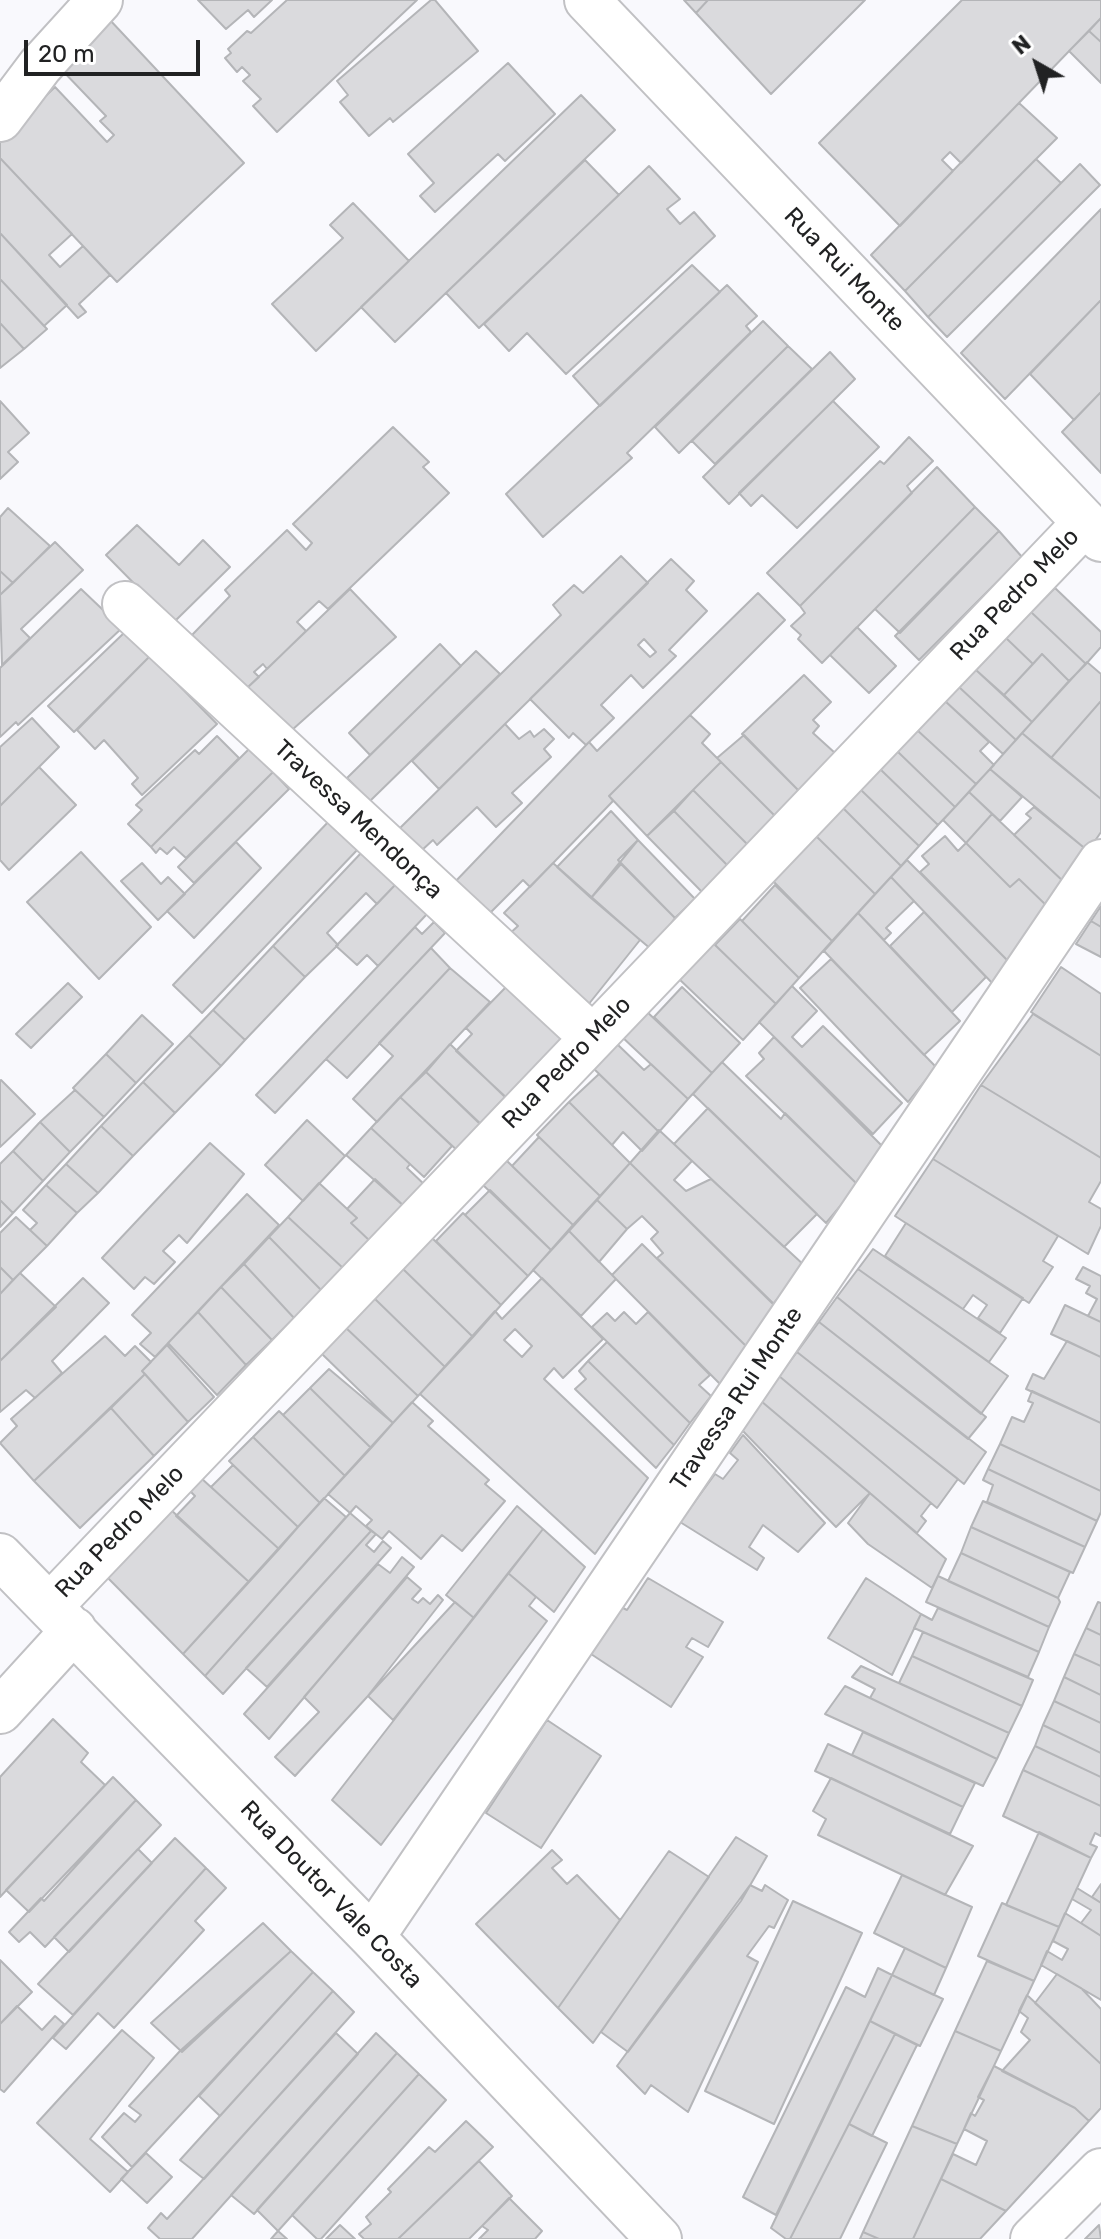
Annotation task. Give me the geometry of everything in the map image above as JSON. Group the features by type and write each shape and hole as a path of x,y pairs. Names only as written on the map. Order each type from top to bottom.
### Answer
{"street":[{"path":"0,119 40,66 100,0"},
{"name":"Rua Rui Monte","path":"587,0 1093,531"},
{"name":"Rua Pedro Melo","path":"0,1711 62,1617 592,1037 1093,531"},
{"name":"Travessa Mendonça","path":"125,604 592,1037"},
{"name":"Travessa Rui Monte","path":"372,1937 1101,862"},
{"name":"Rua Doutor Vale Costa","path":"0,1556 372,1937 659,2239"},
{"path":"1033,2239 1101,2171"}],"building":[{"path":"198,0 272,0 254,17 248,10 226,29"},
{"path":"287,0 417,0 277,132 253,106 261,99 243,81 250,75 242,67 237,72 225,58 231,53 228,49 247,31 251,33"},
{"path":"431,0 435,0 478,51 393,122 390,118 369,136 340,102 348,95 337,81"},
{"path":"684,0 708,0 696,13"},
{"path":"708,0 865,0 771,94 696,13"},
{"path":"962,0 1101,0 1101,18 961,163 950,152 942,160 953,171 900,226 819,143"},
{"path":"1101,18 1101,42 1089,31"},
{"path":"109,19 244,163 117,282 0,158 0,140 55,87 107,142 114,135 100,121 106,116 59,67"},
{"path":"1089,31 1101,42 1101,83 1069,51"},
{"path":"508,63 555,114 505,161 498,154 435,212 420,196 434,183 408,154"},
{"path":"581,95 615,130 395,342 361,307"},
{"path":"1019,103 1057,138 905,291 871,255"},
{"path":"0,158 72,234 49,255 60,267 83,246 110,275 79,304 86,312 78,318 0,233"},
{"path":"1036,159 1061,183 928,317 905,291"},
{"path":"585,160 619,195 479,328 446,293"},
{"path":"1080,164 1100,185 947,337 928,317"},
{"path":"649,166 680,199 667,209 680,224 694,212 715,236 566,374 527,333 509,351 484,324"},
{"path":"353,203 409,261 316,351 272,304 343,238 330,225"},
{"path":"1101,209 1101,300 1005,399 961,353"},
{"path":"0,233 67,305 44,326 0,279"},
{"path":"692,265 720,292 600,406 573,376"},
{"path":"0,279 47,329 24,349 0,323"},
{"path":"727,285 757,316 746,326 751,332 627,453 632,458 543,537 506,494"},
{"path":"1101,300 1101,392 1074,420 1030,374"},
{"path":"763,321 788,346 679,453 655,427"},
{"path":"0,323 24,349 0,368"},
{"path":"788,346 812,369 715,464 692,441"},
{"path":"830,352 855,379 729,504 703,477"},
{"path":"1101,392 1101,473 1062,432"},
{"path":"0,401 29,433 8,452 18,462 0,479"},
{"path":"833,401 879,447 797,528 762,495 751,506 739,493"},
{"path":"393,427 429,462 423,467 449,493 328,609 319,601 297,622 306,631 267,669 263,664 254,672 259,677 247,688 192,635 230,596 225,590 287,530 306,550 312,543 293,524"},
{"path":"909,437 933,461 907,486 912,493 800,606 767,573 880,461 884,464"},
{"path":"937,467 975,507 822,663 798,639 801,635 791,626 805,613 800,606"},
{"path":"975,507 999,531 900,633 875,609"},
{"path":"8,508 50,546 13,583 0,571 0,517"},
{"path":"137,525 179,565 203,540 230,567 173,623 106,555"},
{"path":"999,531 1022,557 919,660 895,636"},
{"path":"55,542 83,570 21,629 30,638 2,665 0,595"},
{"path":"621,556 648,583 439,789 412,761 561,615 553,605 574,585 583,593"},
{"path":"671,559 694,581 686,590 707,611 669,650 676,656 643,688 631,675 601,705 614,718 586,745 573,733 569,738 530,699","holes":["644,639 656,652 650,657 638,645"]},
{"path":"0,571 13,583 0,595"},
{"path":"1055,588 1101,632 1101,647 1086,664 1031,612"},
{"path":"81,589 122,628 18,725 16,722 0,737 0,668"},
{"path":"350,589 396,637 292,730 247,688"},
{"path":"758,593 785,620 609,796 613,801 530,887 523,880 487,916 453,884 589,742 597,751"},
{"path":"1031,612 1086,664 1069,681 1042,654 1033,664 1006,638"},
{"path":"857,627 896,666 869,693 830,655"},
{"path":"125,632 150,656 74,732 48,706"},
{"path":"1006,638 1033,664 1004,695 976,670"},
{"path":"440,644 461,666 370,755 349,733"},
{"path":"476,651 500,674 370,801 347,778"},
{"path":"1042,654 1069,681 1032,722 1004,695"},
{"path":"150,656 217,724 142,795 132,784 138,778 104,740 95,749 77,730"},
{"path":"1087,662 1101,674 1101,701 1051,758 1022,733"},
{"path":"976,670 1032,722 1016,740 959,687"},
{"path":"804,675 831,702 813,720 819,726 813,733 835,753 800,792 742,734"},
{"path":"959,687 1016,740 1003,754 945,701"},
{"path":"945,701 989,742 980,751 994,765 976,784 917,730"},
{"path":"1101,701 1101,799 1051,758"},
{"path":"690,715 710,734 702,743 721,762 647,836 609,796"},
{"path":"32,718 59,747 0,806 0,747"},
{"path":"505,724 519,739 530,731 534,737 544,729 554,739 544,749 551,757 512,793 522,803 496,827 477,807 437,845 433,840 421,851 398,830"},
{"path":"917,730 976,784 955,807 897,751"},
{"path":"1022,733 1101,799 1101,832 1088,851 990,769"},
{"path":"744,735 800,792 776,817 717,758"},
{"path":"217,736 239,758 151,847 128,824 142,810 136,805 195,750 199,754"},
{"path":"249,749 273,772 186,858 174,847 167,854 160,848 156,853 151,847"},
{"path":"897,751 955,807 938,825 880,769"},
{"path":"721,762 776,817 748,845 693,790"},
{"path":"39,767 76,805 9,870 0,860 0,806"},
{"path":"880,769 938,825 919,846 860,789"},
{"path":"990,769 1022,797 1000,821 969,792"},
{"path":"273,772 289,789 194,883 178,867"},
{"path":"860,789 919,846 901,866 843,808"},
{"path":"693,790 748,845 728,866 674,811"},
{"path":"969,792 992,814 966,843 943,820"},
{"path":"1034,807 1088,851 1065,883 1014,835 1031,818 1026,814"},
{"path":"843,808 901,866 875,894 815,835"},
{"path":"611,811 638,840 591,898 557,867"},
{"path":"674,811 728,866 702,892 647,836"},
{"path":"992,814 1065,883 1048,907 1019,879 1010,887 966,843"},
{"path":"330,820 359,848 202,1013 173,985"},
{"path":"815,835 875,894 832,941 772,880"},
{"path":"945,836 958,851 966,843 1010,887 1019,879 1048,907 1009,962 920,872 929,864 922,856"},
{"path":"638,840 695,899 675,918 618,860"},
{"path":"236,842 261,868 194,938 167,911"},
{"path":"81,852 151,927 99,979 27,902"},
{"path":"362,852 396,884 377,904 366,893 327,933 338,945 305,977 273,946"},
{"path":"907,860 1009,962 994,985 891,877"},
{"path":"142,863 161,884 168,877 185,894 158,920 121,881"},
{"path":"553,863 640,940 584,1010 507,936 518,926 504,913"},
{"path":"621,864 675,918 652,950 591,898"},
{"path":"891,877 914,901 886,928 891,933 884,940 858,913"},
{"path":"396,884 427,914 378,966 367,955 357,965 336,946"},
{"path":"775,885 832,941 799,978 742,921"},
{"path":"1101,906 1101,927 1091,921"},
{"path":"924,912 986,977 952,1012 890,946"},
{"path":"858,913 960,1021 924,1055 824,951"},
{"path":"740,919 799,978 776,1004 715,945"},
{"path":"1091,921 1101,927 1101,957 1076,944"},
{"path":"434,922 445,933 275,1113 256,1095 415,927 422,934"},
{"path":"712,942 776,1004 743,1040 678,978"},
{"path":"273,946 305,977 245,1040 213,1010"},
{"path":"431,948 450,968 347,1078 326,1059"},
{"path":"831,959 936,1067 908,1102 800,988"},
{"path":"1061,967 1101,994 1101,1056 1031,1012"},
{"path":"450,968 490,1002 377,1122 353,1099 393,1056 379,1043"},
{"path":"68,983 82,997 31,1048 16,1034"},
{"path":"792,986 817,1011 792,1037 802,1047 823,1026 902,1103 873,1134 759,1022"},
{"path":"506,987 564,1041 509,1100 456,1051 472,1034 466,1028"},
{"path":"682,987 740,1043 712,1073 654,1017"},
{"path":"213,1010 245,1040 221,1066 189,1035"},
{"path":"645,1010 712,1073 688,1099 621,1036"},
{"path":"1033,1014 1101,1056 1101,1158 981,1085"},
{"path":"142,1015 173,1044 136,1083 106,1054"},
{"path":"189,1035 221,1066 175,1113 143,1082"},
{"path":"774,1037 886,1150 858,1185 746,1076 764,1059 759,1053"},
{"path":"615,1042 644,1070 651,1064 688,1099 659,1132 592,1067"},
{"path":"450,1044 505,1097 480,1124 426,1072"},
{"path":"106,1054 136,1083 104,1117 73,1088"},
{"path":"722,1062 781,1119 785,1113 858,1185 826,1223 693,1094"},
{"path":"426,1072 485,1128 461,1154 400,1097"},
{"path":"599,1074 659,1132 642,1151 623,1132 612,1145 569,1102"},
{"path":"0,1081 35,1114 0,1147"},
{"path":"143,1082 175,1113 133,1156 101,1126"},
{"path":"981,1085 1101,1158 1101,1181 1089,1202 1101,1209 1101,1226 1088,1254 933,1159"},
{"path":"75,1090 104,1117 70,1152 40,1122"},
{"path":"400,1097 452,1146 424,1177 371,1128"},
{"path":"569,1102 630,1163 600,1196 537,1135"},
{"path":"708,1108 817,1214 784,1247 674,1144"},
{"path":"307,1120 345,1156 303,1201 265,1165"},
{"path":"40,1122 70,1152 43,1181 13,1151"},
{"path":"101,1126 133,1156 98,1193 66,1164"},
{"path":"371,1128 410,1164 407,1168 427,1187 406,1208 346,1155"},
{"path":"659,1130 692,1161 674,1180 686,1191 711,1179 806,1267 773,1304 630,1163"},
{"path":"539,1137 600,1196 573,1225 512,1166"},
{"path":"210,1143 244,1174 187,1243 179,1235 163,1251 175,1262 154,1284 145,1277 134,1289 102,1258"},
{"path":"13,1151 43,1181 13,1213 0,1200 0,1164"},
{"path":"933,1159 1058,1236 1043,1261 1053,1267 1029,1303 895,1216"},
{"path":"506,1160 573,1225 551,1250 482,1184"},
{"path":"630,1163 779,1309 748,1348 657,1258 663,1253 651,1239 658,1232 642,1216 627,1229 597,1200"},
{"path":"66,1164 98,1193 77,1213 46,1185"},
{"path":"375,1179 406,1208 371,1242 351,1223 357,1218 347,1209"},
{"path":"319,1183 357,1218 351,1223 371,1242 344,1269 288,1217"},
{"path":"46,1185 77,1213 47,1246 30,1230 37,1223 23,1210"},
{"path":"490,1190 551,1250 528,1276 465,1215"},
{"path":"247,1194 279,1225 155,1357 140,1344 151,1333 132,1315"},
{"path":"0,1200 13,1213 0,1227"},
{"path":"597,1200 627,1229 599,1262 569,1231"},
{"path":"463,1213 528,1276 501,1305 436,1241"},
{"path":"16,1217 47,1246 13,1280 0,1267 0,1233"},
{"path":"288,1217 344,1269 322,1291 269,1237"},
{"path":"906,1223 1023,1298 1000,1333 978,1318 987,1305 973,1295 963,1309 885,1256"},
{"path":"569,1231 616,1279 581,1316 533,1270"},
{"path":"269,1237 322,1291 294,1318 244,1264"},
{"path":"431,1237 501,1305 473,1337 402,1268"},
{"path":"642,1244 748,1348 720,1384 612,1275"},
{"path":"873,1249 1006,1338 989,1362 858,1269"},
{"path":"244,1264 294,1318 272,1340 221,1287"},
{"path":"0,1267 13,1280 0,1294"},
{"path":"1083,1267 1101,1276 1101,1322 1088,1316 1097,1299 1086,1293 1090,1286 1076,1279"},
{"path":"402,1268 473,1337 445,1367 374,1298"},
{"path":"858,1269 1008,1376 981,1414 837,1297"},
{"path":"20,1273 56,1307 0,1361 0,1294"},
{"path":"83,1278 109,1303 52,1361 62,1373 35,1398 26,1390 0,1412 0,1361"},
{"path":"542,1278 603,1339 563,1378 554,1368 544,1379 648,1478 595,1554 420,1394 495,1311 502,1319","holes":["515,1329 532,1346 522,1357 504,1340"]},
{"path":"221,1287 272,1340 246,1365 198,1312"},
{"path":"837,1297 986,1417 968,1439 819,1322"},
{"path":"374,1298 445,1367 418,1396 345,1327"},
{"path":"1065,1305 1101,1322 1101,1357 1051,1334"},
{"path":"198,1312 246,1365 217,1395 168,1343"},
{"path":"624,1312 636,1324 648,1312 710,1375 699,1385 711,1396 690,1423 592,1327 607,1313 615,1321"},
{"path":"819,1322 986,1452 964,1484 797,1352"},
{"path":"345,1327 418,1396 393,1423 321,1353"},
{"path":"105,1336 125,1356 135,1346 151,1362 142,1371 145,1374 34,1481 0,1443 17,1426 11,1419"},
{"path":"1067,1341 1101,1357 1101,1423 1026,1389 1033,1374 1044,1379"},
{"path":"607,1342 690,1423 674,1445 588,1361"},
{"path":"167,1345 214,1397 188,1422 142,1371"},
{"path":"797,1352 958,1479 937,1508 779,1376"},
{"path":"588,1361 674,1445 656,1468 575,1389 586,1379 579,1371"},
{"path":"329,1369 393,1423 371,1448 310,1388"},
{"path":"145,1374 188,1422 154,1456 111,1408"},
{"path":"779,1376 931,1503 921,1516 926,1521 917,1533 761,1401"},
{"path":"310,1388 371,1448 345,1476 283,1415"},
{"path":"1032,1391 1101,1423 1101,1491 1000,1444 1012,1417 1024,1422 1033,1403 1028,1401"},
{"path":"761,1401 870,1493 836,1527 741,1429"},
{"path":"412,1402 433,1421 428,1426 489,1480 485,1484 505,1501 462,1551 442,1535 421,1559 389,1531 382,1539 366,1526 372,1520 356,1506 350,1513 328,1494"},
{"path":"111,1408 154,1456 80,1528 34,1481"},
{"path":"279,1411 345,1476 320,1503 253,1437"},
{"path":"743,1435 825,1523 798,1552 763,1525 749,1547 764,1558 757,1570 680,1522 715,1474 723,1479 738,1460 730,1453"},
{"path":"253,1437 320,1503 298,1527 229,1461"},
{"path":"1000,1444 1101,1491 1101,1512 1097,1521 988,1469"},
{"path":"233,1465 298,1527 279,1549 211,1487"},
{"path":"988,1469 1097,1521 1085,1547 987,1502 993,1485 983,1480"},
{"path":"201,1478 279,1549 249,1582 176,1516 195,1496 189,1490"},
{"path":"870,1493 946,1559 932,1588 868,1544 848,1523"},
{"path":"324,1498 346,1517 205,1676 183,1654"},
{"path":"983,1501 1085,1547 1073,1573 971,1527"},
{"path":"517,1506 543,1529 474,1618 446,1595"},
{"path":"170,1509 249,1582 183,1654 104,1574"},
{"path":"350,1513 371,1531 223,1694 205,1676"},
{"path":"971,1527 1070,1572 1058,1598 961,1553"},
{"path":"543,1529 585,1567 554,1612 508,1573"},
{"path":"371,1531 376,1534 366,1545 374,1552 383,1541 391,1548 267,1687 246,1668"},
{"path":"961,1553 1058,1598 1060,1602 1049,1627 948,1581"},
{"path":"402,1557 414,1567 269,1739 244,1714 378,1564 390,1573"},
{"path":"508,1573 536,1597 529,1606 547,1621 381,1845 332,1800"},
{"path":"938,1576 1049,1627 1039,1652 926,1602"},
{"path":"407,1577 421,1589 412,1599 418,1603 423,1598 430,1604 438,1595 443,1600 367,1697 295,1776 275,1757 319,1712 304,1697"},
{"path":"648,1578 723,1622 708,1647 692,1638 686,1647 703,1657 671,1707 591,1654 621,1607 627,1610"},
{"path":"866,1578 921,1614 892,1675 828,1638"},
{"path":"455,1602 474,1618 393,1720 368,1696"},
{"path":"1098,1602 1101,1603 1101,1635 1086,1628"},
{"path":"938,1608 1039,1652 1028,1677 914,1628 921,1614 932,1620"},
{"path":"1086,1628 1101,1635 1101,1666 1074,1654"},
{"path":"923,1632 1033,1680 1022,1706 912,1656"},
{"path":"1074,1654 1101,1666 1101,1695 1064,1677"},
{"path":"912,1656 1022,1706 1009,1733 899,1683"},
{"path":"861,1666 1009,1733 997,1759 870,1698 875,1689 852,1677"},
{"path":"1064,1677 1101,1695 1101,1723 1054,1701"},
{"path":"845,1686 997,1759 983,1786 825,1714"},
{"path":"1054,1701 1101,1723 1101,1753 1043,1725"},
{"path":"53,1719 88,1753 81,1762 105,1785 0,1897 0,1777"},
{"path":"547,1720 601,1756 541,1848 486,1813"},
{"path":"1043,1725 1101,1753 1101,1777 1035,1746"},
{"path":"863,1732 975,1783 963,1807 852,1755"},
{"path":"828,1744 963,1807 950,1834 815,1771"},
{"path":"1035,1746 1101,1777 1101,1806 1023,1770"},
{"path":"1023,1770 1101,1806 1101,1836 1095,1833 1090,1844 1097,1847 1091,1858 1003,1816"},
{"path":"113,1777 136,1800 29,1912 6,1890"},
{"path":"831,1778 973,1846 945,1895 818,1835 826,1819 813,1811"},
{"path":"136,1800 161,1825 45,1947 30,1932 19,1942 9,1932 41,1898 44,1901"},
{"path":"1039,1832 1091,1858 1059,1927 1006,1905"},
{"path":"736,1837 767,1856 741,1901 628,2052 601,2032"},
{"path":"175,1838 206,1868 73,2015 38,1984"},
{"path":"138,1849 152,1863 69,1952 54,1937"},
{"path":"552,1850 562,1860 552,1868 567,1884 577,1875 620,1920 558,2008 476,1924"},
{"path":"669,1851 709,1877 593,2043 558,2008"},
{"path":"206,1868 226,1888 195,1921 204,1930 114,2028 98,2013 66,2049 53,2038"},
{"path":"902,1875 972,1907 946,1968 874,1933"},
{"path":"1101,1884 1101,1903 1092,1897"},
{"path":"750,1885 762,1891 765,1885 788,1900 774,1928 769,1926 747,1956 758,1962 688,2112 651,2085 645,2094 617,2066"},
{"path":"1077,1888 1101,1903 1101,1936 1081,1923 1091,1910 1072,1899"},
{"path":"793,1901 862,1933 774,2124 705,2091"},
{"path":"1002,1903 1059,1927 1034,1981 978,1956"},
{"path":"1065,1913 1101,1936 1101,2000 1041,1965 1047,1951 1062,1960 1068,1949 1053,1941"},
{"path":"263,1923 291,1951 182,2052 151,2023"},
{"path":"905,1948 946,1968 934,1995 892,1975"},
{"path":"291,1951 313,1972 132,2167 102,2137 124,2113 135,2122 141,2115 129,2106 180,2051"},
{"path":"0,1960 32,1992 0,2024"},
{"path":"987,1961 1034,1981 1001,2051 955,2031"},
{"path":"878,1968 892,1975 776,2215 743,2197 846,1987 865,1997"},
{"path":"313,1972 333,1991 220,2116 199,2096"},
{"path":"1057,1974 1081,1988 1101,2009 1101,2064 1035,2003"},
{"path":"892,1975 943,1999 920,2046 870,2021"},
{"path":"333,1991 354,2012 204,2179 180,2160"},
{"path":"1027,1995 1101,2064 1101,2108 1089,2121 1075,2108 1002,2071 1030,2040 1021,2032 1028,2018 1019,2011"},
{"path":"17,2006 42,2030 55,2016 64,2024 4,2092 0,2089 0,2024"},
{"path":"870,2021 895,2034 790,2239 786,2239 771,2228"},
{"path":"122,2030 154,2058 90,2139 128,2172 110,2192 37,2123"},
{"path":"955,2031 1001,2051 957,2144 912,2126"},
{"path":"336,2033 358,2054 192,2239 160,2239 148,2228 161,2213 167,2219"},
{"path":"376,2033 397,2053 254,2214 231,2195"},
{"path":"895,2034 917,2045 872,2136 849,2124"},
{"path":"397,2053 419,2074 278,2231 257,2210"},
{"path":"994,2066 1075,2108 1089,2121 1006,2211 941,2179 953,2154 976,2165 987,2141 964,2129 971,2113 975,2116 984,2100 978,2097"},
{"path":"419,2074 446,2100 321,2239 317,2239 292,2215"},
{"path":"466,2121 493,2147 398,2239 364,2239 359,2234 371,2224 366,2217 391,2192 388,2189 429,2147 435,2152"},
{"path":"849,2124 887,2143 840,2239 790,2239"},
{"path":"912,2126 957,2144 913,2239 879,2239 863,2232"},
{"path":"146,2153 172,2177 147,2203 121,2179"},
{"path":"479,2161 512,2196 469,2239 398,2239"},
{"path":"941,2179 1006,2211 980,2239 913,2239"},
{"path":"509,2198 542,2231 535,2239 479,2239 488,2230 482,2226"},
{"path":"340,2225 355,2239 326,2239"},
{"path":"1099,2225 1101,2239 1085,2239"},
{"path":"278,2231 287,2239 271,2239"},
{"path":"863,2232 879,2239 860,2239"}]}
